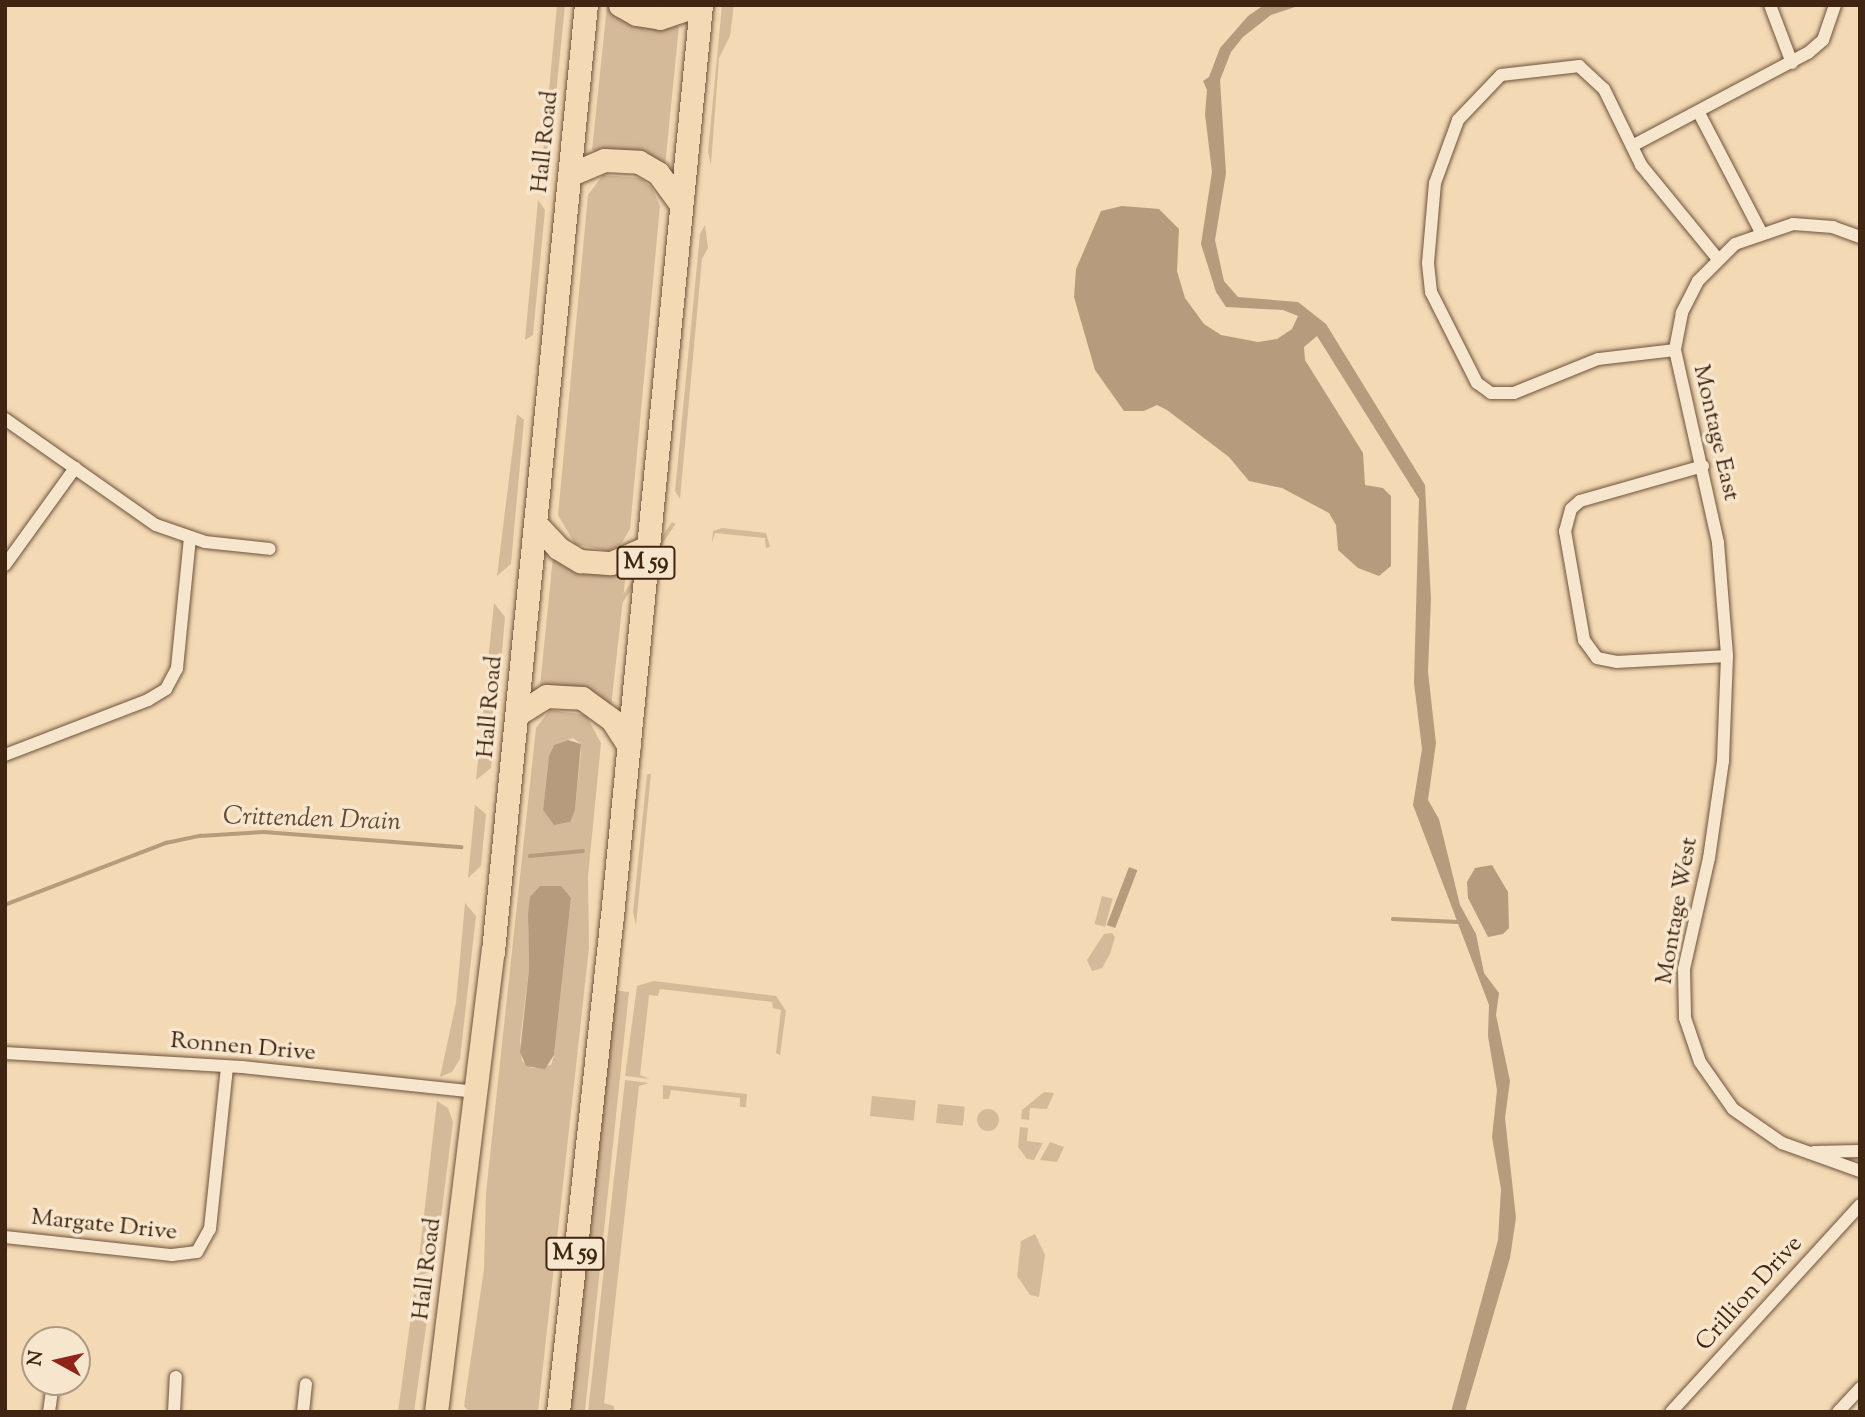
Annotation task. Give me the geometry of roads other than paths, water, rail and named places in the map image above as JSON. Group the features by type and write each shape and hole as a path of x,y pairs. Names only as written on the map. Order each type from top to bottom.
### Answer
{"highway":[{"name":"Hall Road","path":"436,1412 477,1092 586,5"},
{"path":"620,5 636,14 660,18 699,5"},
{"name":"M 59","path":"558,1412 629,746 699,5"},
{"path":"569,175 604,160 639,162 658,173 681,205"},
{"path":"535,523 558,548 580,561 611,563 648,547"},
{"path":"516,715 546,696 582,698 612,720 629,746"},
{"path":"439,1385 451,1412"}],"street":[{"path":"1770,5 1792,63"},
{"path":"1632,146 1792,63 1823,40 1835,5"},
{"path":"1675,350 1598,359 1514,393 1491,393 1477,383 1431,292 1428,263 1435,183 1458,120 1501,75 1569,64 1590,72 1641,165 1717,258"},
{"path":"1699,113 1761,232"},
{"name":"Montage East","path":"1727,656 1718,543 1703,466 1680,387 1675,350 1689,297 1717,258 1761,232 1811,224 1860,237"},
{"path":"5,419 150,521 190,538 270,549"},
{"path":"1703,466 1580,501 1571,509 1565,531 1584,640 1597,658 1617,662 1727,656"},
{"path":"5,565 75,468"},
{"path":"5,755 148,700 166,689 177,668 190,538"},
{"name":"Montage West","path":"1727,656 1723,761 1709,858 1684,969 1685,1018 1704,1070 1733,1109 1767,1135 1860,1171"},
{"name":"Ronnen Drive","path":"5,1053 227,1067 477,1092"},
{"name":"Margate Drive","path":"5,1237 172,1255 197,1252 210,1229 227,1067"},
{"name":"Montage West","path":"1814,1152 1860,1151"},
{"name":"Crillion Drive","path":"1671,1412 1860,1205"},
{"path":"174,1412 176,1377"},
{"path":"303,1412 306,1384"},
{"path":"1838,1412 1860,1388"}],"waterway":[{"name":"Crittenden Drain","path":"5,905 166,843 200,836 264,832 461,847"},
{"name":"Crittenden Drain","path":"530,856 583,851"},
{"name":"Crittenden Drain","path":"1393,919 1458,922"}]}
